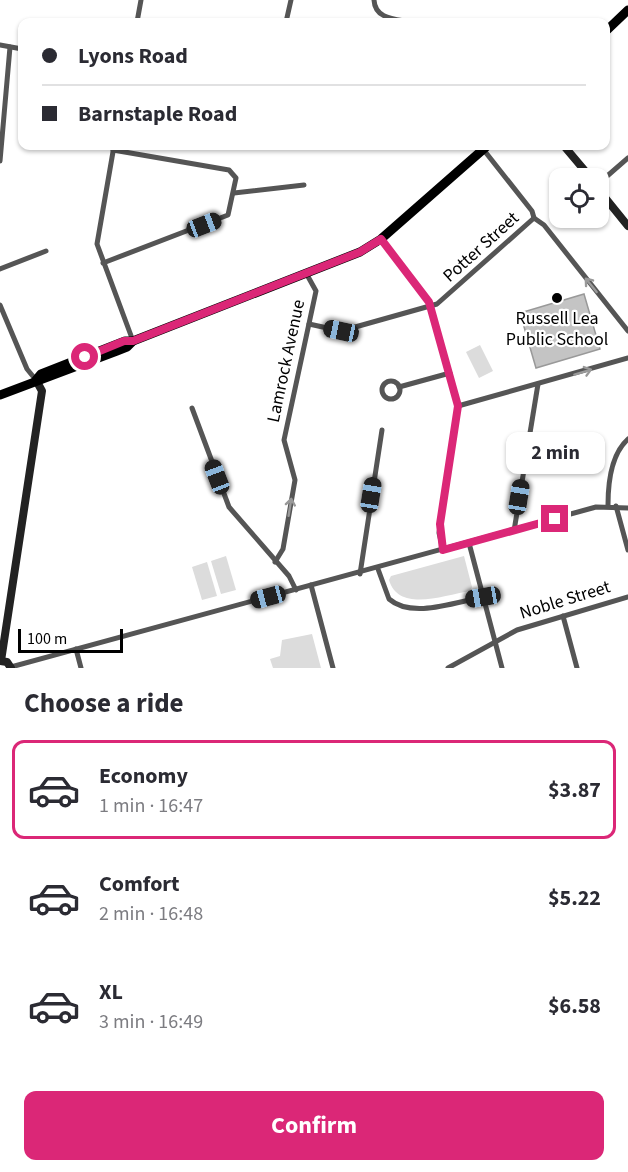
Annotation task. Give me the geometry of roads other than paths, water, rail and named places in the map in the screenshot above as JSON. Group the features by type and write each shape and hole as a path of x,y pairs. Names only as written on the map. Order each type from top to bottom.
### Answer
{"main road":[{"path":"610,28 628,10"},
{"path":"0,395 36,380 43,381 127,347 133,341 360,252 381,239 482,150"}],"street":[{"path":"137,18 141,0"},
{"path":"287,18 291,0"},
{"path":"374,0 376,10 380,14 395,18"},
{"path":"0,45 18,48"},
{"path":"0,161 10,47"},
{"path":"114,150 97,244 133,341"},
{"path":"103,263 228,215 234,193 236,178 229,170 124,150"},
{"path":"487,150 532,211 534,218 544,225 628,331"},
{"path":"567,150 583,168"},
{"path":"609,176 628,158"},
{"path":"234,193 304,185"},
{"path":"609,201 628,226"},
{"name":"Potter Street","path":"309,324 341,331 430,307 447,297 534,218"},
{"path":"381,239 423,292 430,307 458,406 440,524 443,550"},
{"path":"0,269 46,251"},
{"name":"Lamrock Avenue","path":"275,562 283,549 295,480 284,440 316,291 306,273"},
{"path":"0,304 27,369 42,391 1,661 11,668 608,506 628,508"},
{"path":"458,406 628,358"},
{"path":"399,387 450,373"},
{"path":"514,531 538,384"},
{"path":"192,408 229,507 289,576 296,590"},
{"path":"360,574 382,430"},
{"path":"608,506 615,458 620,447 628,439"},
{"path":"616,506 628,550"},
{"path":"469,543 502,668"},
{"path":"378,569 388,599 405,608 483,597"},
{"path":"312,585 333,668"},
{"name":"Noble Street","path":"448,668 517,630 628,597"},
{"path":"563,616 577,668"},
{"path":"76,649 81,668"}],"place":[{"name":"Russell Lea Public School","path":"557,298"}]}
